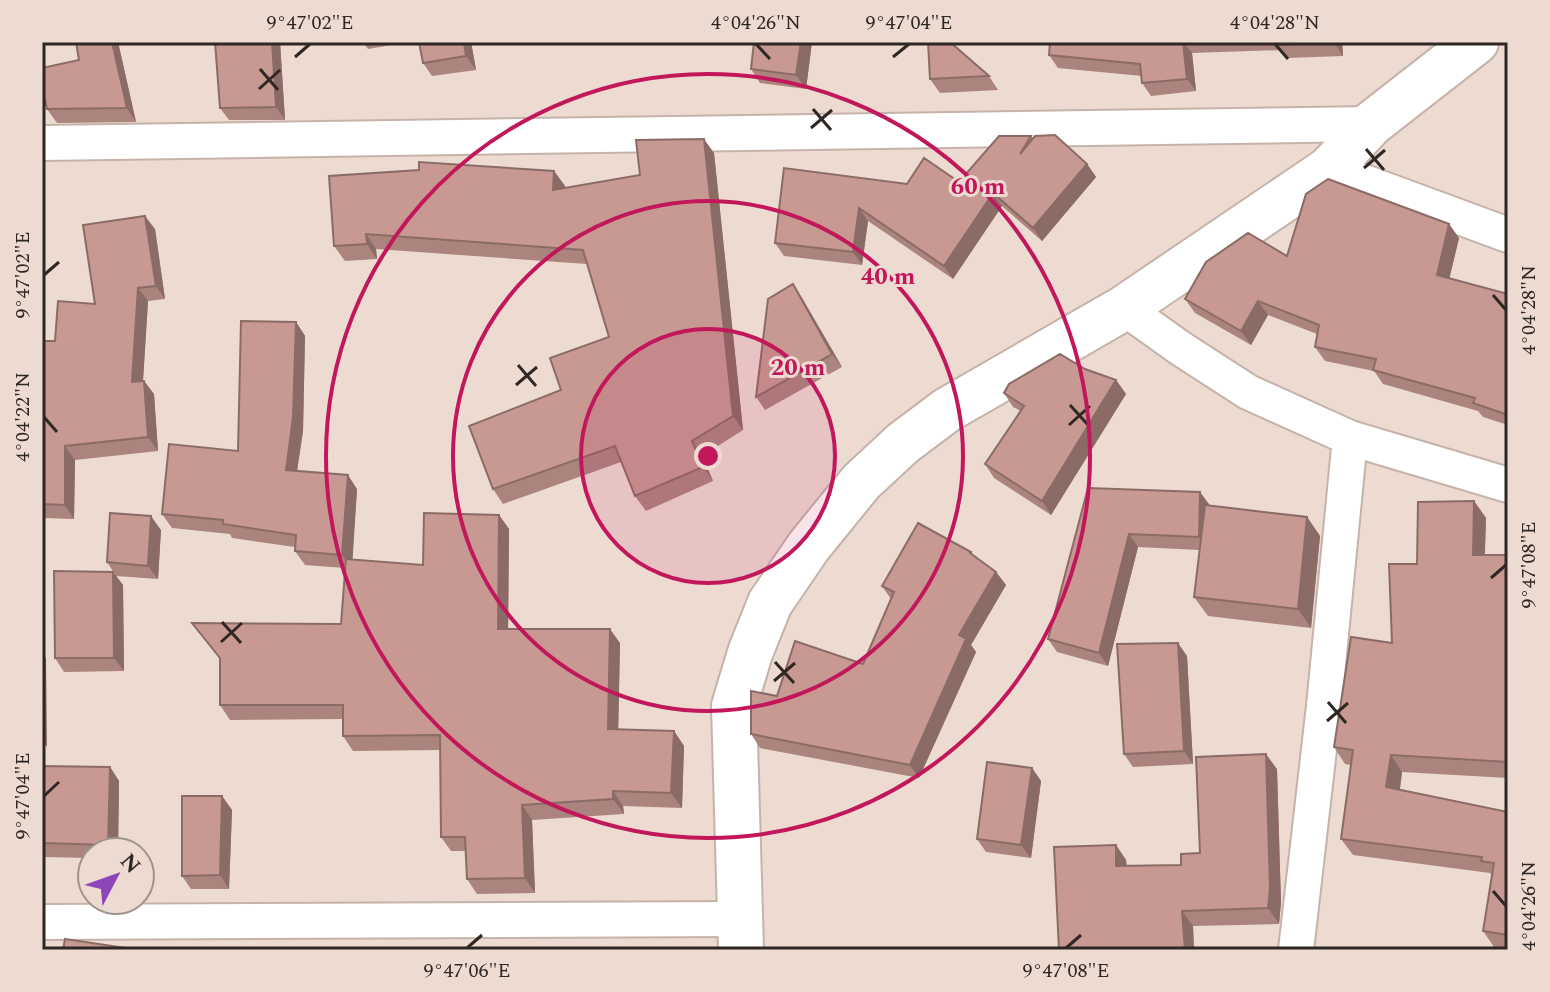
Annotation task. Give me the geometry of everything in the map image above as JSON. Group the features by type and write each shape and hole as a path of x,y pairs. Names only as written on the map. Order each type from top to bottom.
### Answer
{"street":[{"path":"42,922 740,934 734,706 770,603 809,546 861,482 903,443 947,410 1124,308 1329,169 1371,124 1476,42"},
{"path":"42,143 1371,124"},
{"path":"1329,169 1508,235"},
{"path":"1124,308 1248,392 1350,438 1508,485"},
{"path":"1296,950 1350,438"}],"building":[{"path":"76,42 112,42 127,108 47,109 42,68 79,60"},
{"path":"215,42 272,42 276,107 220,108"},
{"path":"419,42 464,42 466,56 423,63"},
{"path":"754,42 801,42 796,75 751,69"},
{"path":"928,42 950,42 989,76 930,79"},
{"path":"1050,42 1183,42 1187,79 1142,83 1140,64 1049,55"},
{"path":"1278,42 1334,42 1334,43 1278,45"},
{"path":"1055,135 1087,164 1033,228 993,193 944,266 859,208 853,252 775,243 784,168 907,184 924,158 959,182 999,136 1031,136 1020,154 1035,136"},
{"path":"704,139 733,416 692,441 703,467 635,496 615,446 493,489 469,426 561,390 550,358 609,337 583,250 366,234 367,244 334,246 329,176 419,170 419,162 554,171 553,190 640,175 636,140"},
{"path":"1328,179 1449,224 1437,275 1508,294 1508,415 1473,403 1475,398 1373,370 1376,359 1315,347 1319,325 1258,301 1241,331 1185,299 1206,262 1248,233 1287,256 1306,194"},
{"path":"145,216 156,286 138,288 132,382 144,381 148,437 65,446 65,505 42,504 42,341 55,341 58,301 95,304 83,225"},
{"path":"793,284 832,354 756,397 768,299"},
{"path":"241,321 296,322 293,417 286,470 348,475 342,555 295,551 296,535 223,524 223,520 162,514 169,444 238,451"},
{"path":"1060,354 1085,369 1116,380 1042,501 985,464 1024,406 1004,393 1009,384"},
{"path":"1088,488 1200,492 1199,537 1129,534 1099,653 1048,639"},
{"path":"1474,501 1473,555 1508,555 1508,762 1391,755 1386,787 1508,812 1508,935 1483,931 1494,863 1481,861 1482,857 1341,839 1353,750 1334,747 1351,637 1392,643 1389,564 1417,564 1418,502"},
{"path":"1205,505 1307,517 1298,609 1194,597"},
{"path":"110,513 151,516 148,566 107,562"},
{"path":"424,513 499,515 498,629 610,629 608,729 674,731 671,793 613,791 613,799 522,805 525,878 467,879 465,837 441,837 440,735 343,736 343,705 220,705 220,658 192,623 341,624 346,559 423,565"},
{"path":"918,523 971,552 996,572 959,635 966,639 910,765 751,734 751,691 777,696 795,641 863,664 894,592 882,586"},
{"path":"54,571 113,572 114,658 55,658"},
{"path":"1178,643 1184,751 1124,754 1117,644"},
{"path":"1266,754 1268,908 1182,911 1185,950 1059,950 1054,847 1116,845 1116,866 1181,865 1181,854 1200,853 1196,757"},
{"path":"987,762 1032,768 1021,845 977,839"},
{"path":"42,766 110,767 108,836 76,836 76,844 42,843"},
{"path":"182,796 222,796 220,875 182,876"},
{"path":"65,939 139,950 63,950"}]}
